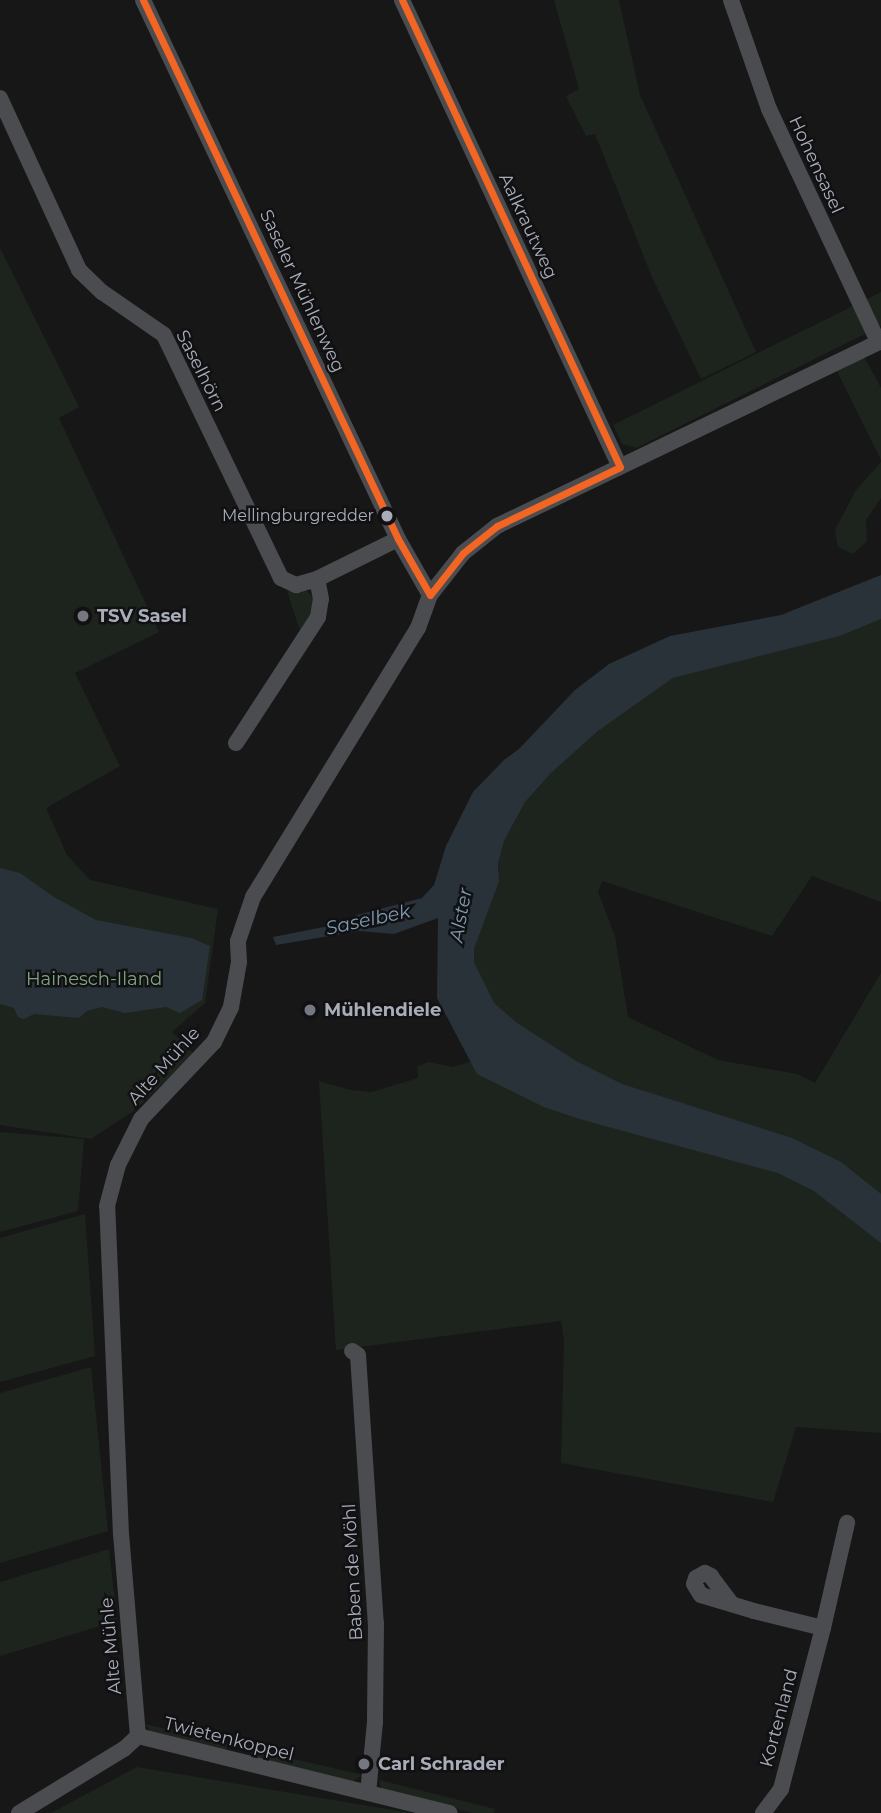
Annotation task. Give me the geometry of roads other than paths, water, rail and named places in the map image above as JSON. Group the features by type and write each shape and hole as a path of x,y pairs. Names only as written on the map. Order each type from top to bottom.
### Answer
{"street":[{"name":"Saseler Mühlenweg","path":"143,0 398,539 430,595"},
{"name":"Aalkrautweg","path":"402,0 620,467"},
{"name":"Hohensasel","path":"731,0 769,109 879,341"},
{"name":"Saselhörn","path":"0,99 79,270 102,292 164,335 281,578 296,585 317,579 398,539"},
{"path":"430,595 463,553 497,526 879,341"},
{"path":"236,743 318,617 321,599 317,579"},
{"name":"Alte Mühle","path":"138,1736 121,1535 108,1266 107,1206 111,1185 141,1119 214,1042 233,1002 238,942 253,897 418,628 430,595"},
{"name":"Baben de Möhl","path":"352,1351 358,1355 376,1623 375,1722 368,1793"},
{"name":"Kortenland","path":"763,1813 781,1788 847,1523"},
{"path":"731,1603 823,1628"},
{"name":"Twietenkoppel","path":"19,1813 124,1749 138,1736 450,1813"}],"water":[{"path":"881,575 881,619 840,636 673,678 598,731 551,773 525,802 504,841 498,864 499,881 474,949 474,962 494,1003 517,1023 576,1061 622,1084 792,1138 841,1162 881,1194 881,1243 814,1191 778,1173 583,1120 544,1107 477,1074 437,998 438,918 394,934 359,931 276,945 273,937 344,923 357,915 422,898 434,885 446,846 473,792 504,760 519,749 575,690 609,664 670,636 781,615"},
{"path":"0,868 20,873 54,897 96,920 191,938 210,946 202,1000 180,1013 166,1007 125,1013 102,1007 87,1011 79,1018 34,1014 24,1019 18,1017 14,1008 0,1004"}],"place":[{"name":"Mellingburgredder","path":"387,516"},
{"name":"TSV Sasel","path":"83,616"},
{"name":"Mühlendiele","path":"310,1010"},
{"name":"Carl Schrader","path":"364,1764"}],"water label":[{"name":"Alster","path":"461,915"},
{"name":"Saselbek","path":"368,920"}],"park label":[{"name":"Hainesch-Iland","path":"94,979"}]}
